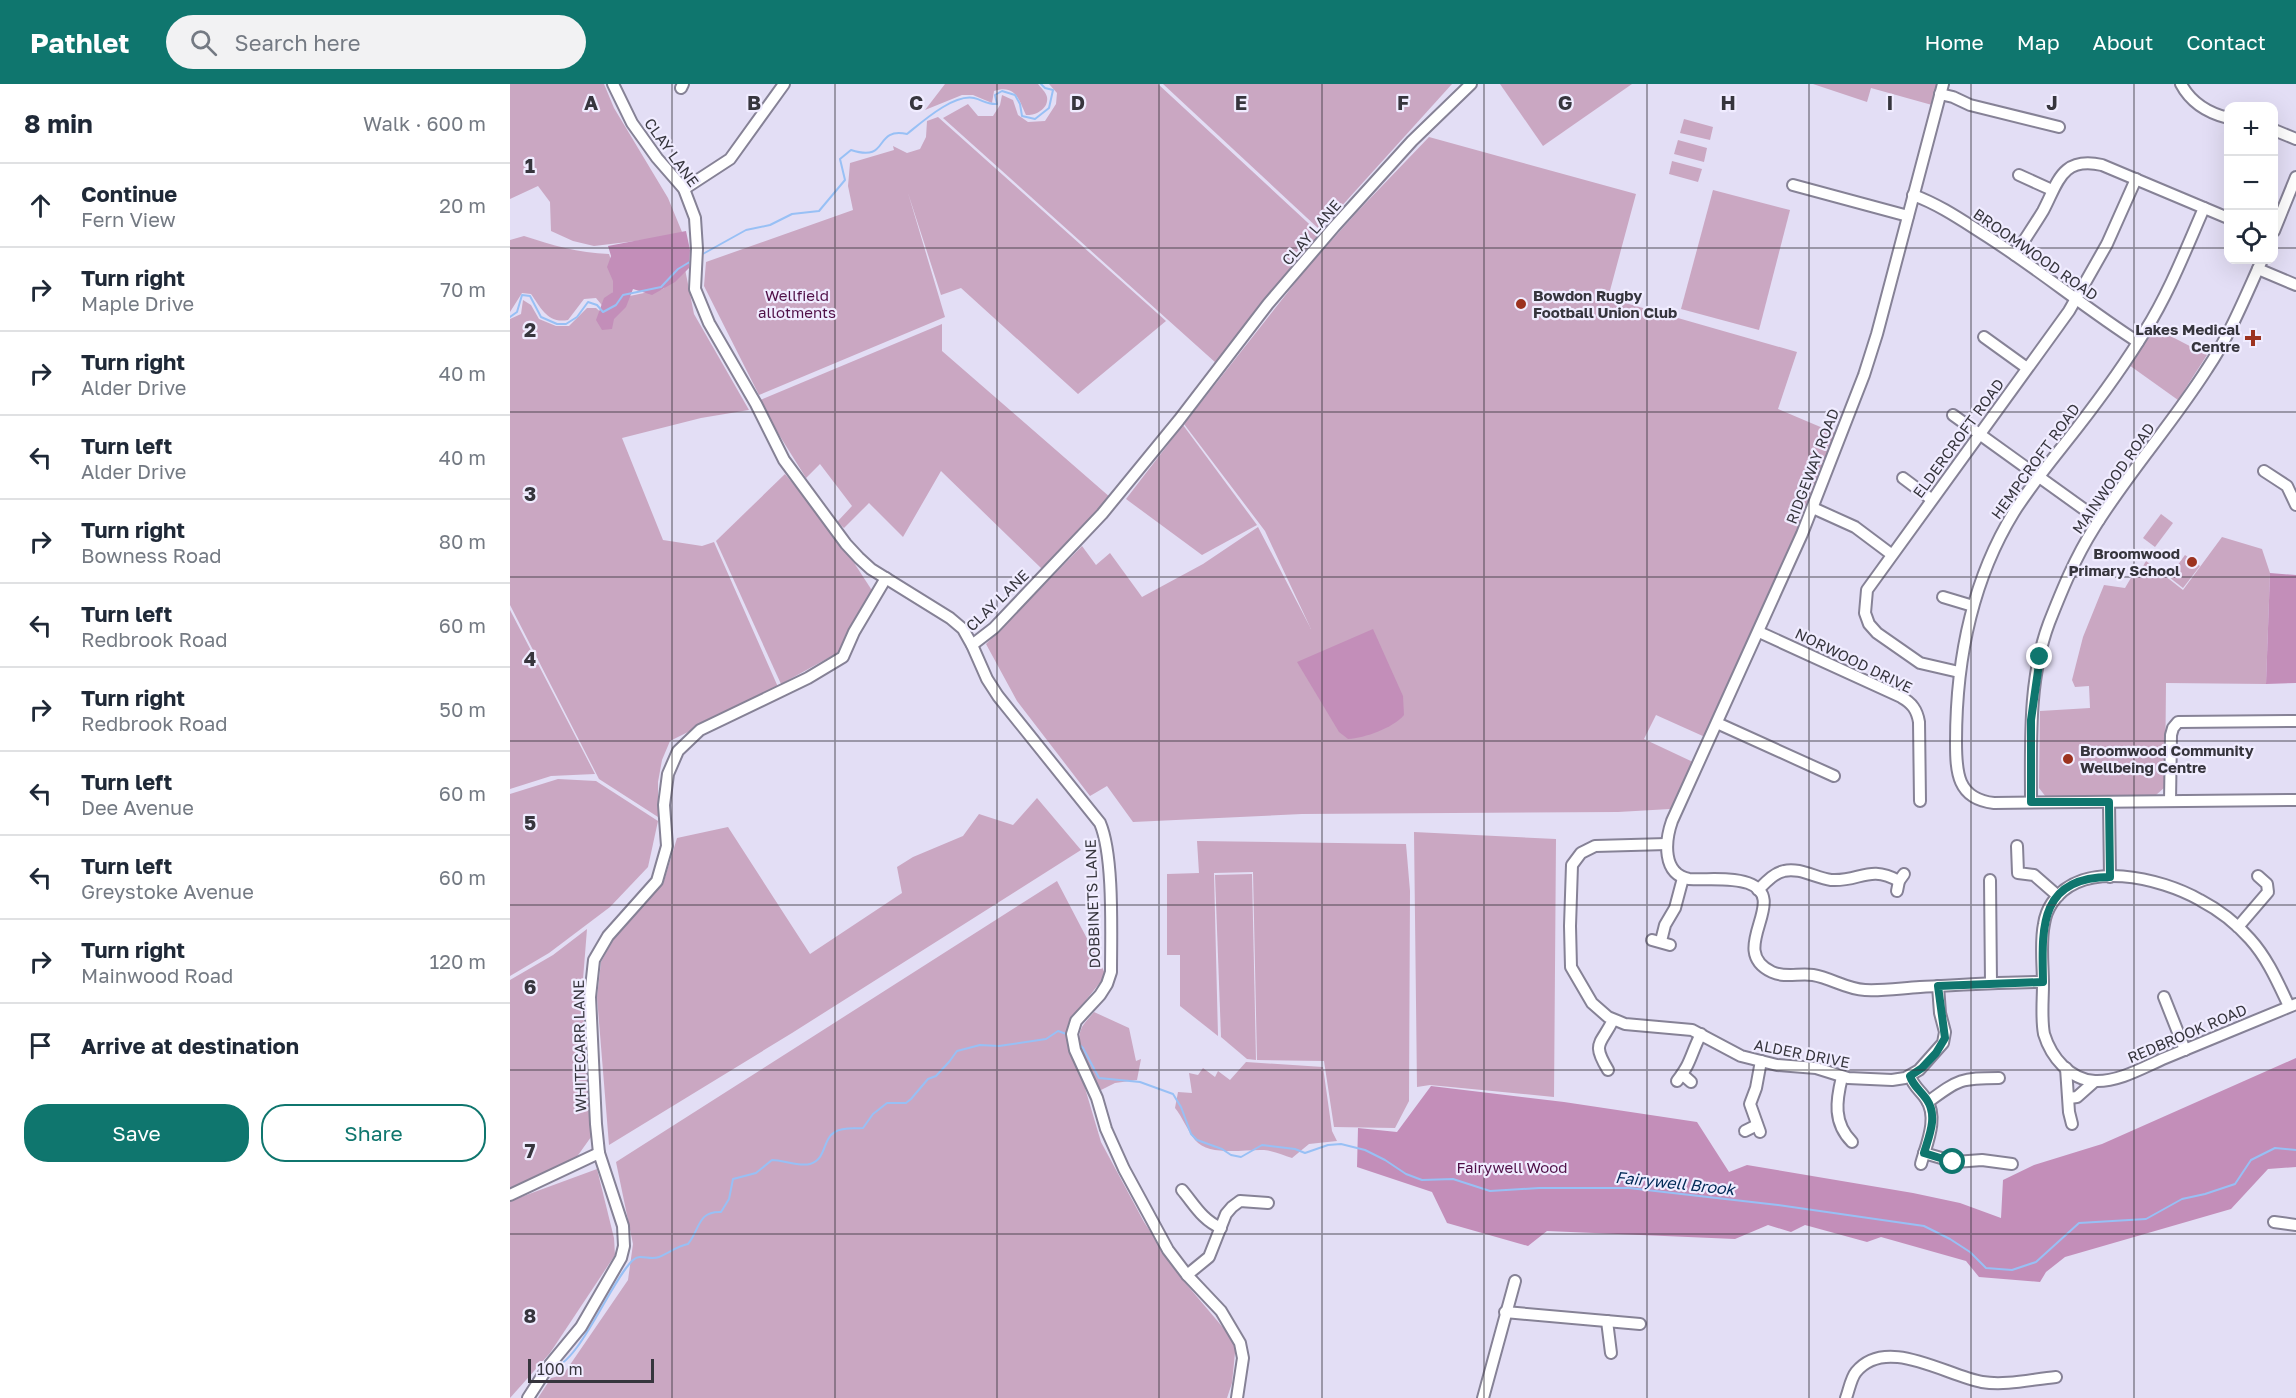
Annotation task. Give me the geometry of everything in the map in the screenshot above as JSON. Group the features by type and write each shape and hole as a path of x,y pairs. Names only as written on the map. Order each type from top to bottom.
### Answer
{"street":[{"name":"CLAY LANE","path":"613,84 633,123 657,158 684,189 695,218 697,249 695,289 709,322 756,404 784,460 846,544 865,563 950,618 963,629 972,645 994,628 1102,514 1269,304 1320,244 1412,141 1459,93 1471,84"},
{"path":"684,189 730,159 784,84"},
{"path":"2181,84 2189,97 2202,107 2224,116"},
{"path":"1941,89 1970,105 2059,127"},
{"name":"RIDGEWAY ROAD","path":"1667,844 1672,821 1813,508 1869,360 1941,89"},
{"path":"2278,132 2296,139"},
{"path":"2014,255 2043,211 2052,189 2064,171 2085,163 2102,165 2224,216"},
{"path":"2018,174 2052,189"},
{"path":"2278,221 2296,177"},
{"name":"ELDERCROFT ROAD","path":"1959,672 1933,668 1915,661 1877,633 1869,624 1864,608 1867,590 2075,300 2107,244 2136,179"},
{"path":"1793,185 1908,216"},
{"name":"BROOMWOOD ROAD","path":"1913,195 1947,211 2138,342"},
{"name":"HEMPCROFT ROAD","path":"2204,208 2162,300 2138,342 2080,425 2039,477 1998,540 1973,606 1963,643 1956,708 1956,762 1960,781 1968,793 1984,801 2296,800"},
{"path":"2260,264 2296,285"},
{"name":"MAINWOOD ROAD","path":"2031,802 2031,720 2040,657 2065,582 2099,520 2206,371 2234,323 2260,264"},
{"path":"1984,336 2027,368"},
{"path":"1952,414 2099,520"},
{"path":"2264,471 2278,476 2289,488 2296,505"},
{"path":"1902,477 1931,499"},
{"path":"1813,508 1855,527 1892,554"},
{"name":"WHITECARR LANE","path":"528,1398 548,1367 581,1327 615,1269 624,1246 623,1226 600,1153 596,1124 590,998 594,960 608,936 657,881 667,846 664,805 668,774 678,751 700,730 808,678 843,657 854,632 886,578"},
{"path":"1942,596 1973,606"},
{"name":"NORWOOD DRIVE","path":"1759,632 1901,697 1911,704 1917,713 1919,722 1920,801"},
{"name":"DOBBINETS LANE","path":"972,645 987,679 998,696 1100,823 1104,832 1108,870 1111,972 1100,995 1076,1021 1072,1034 1074,1050 1102,1111 1106,1129 1124,1169 1168,1250 1187,1275 1221,1311 1240,1343 1243,1358 1237,1398"},
{"path":"2170,801 2171,735 2178,722 2296,721"},
{"path":"1717,723 1834,776"},
{"path":"2109,802 2110,877"},
{"path":"1602,1068 1598,1046 1613,1020 1592,1003 1571,967 1572,865 1581,854 1595,846 1667,844 1671,866 1683,878 1744,882 1758,890 1762,896 1764,909 1755,934 1754,949 1761,962 1770,971 1782,975 1817,976 1864,990 2043,982"},
{"path":"2017,846 2018,873 2034,875 2058,896 2050,907 2044,925 2044,1034 2051,1051 2066,1068 2081,1077 2095,1081"},
{"path":"1758,890 1773,876 1789,870 1831,880 1848,879 1868,873 1881,873 1900,882"},
{"path":"2238,927 2268,892 2268,886 2258,876"},
{"name":"REDBROOK ROAD","path":"2058,896 2078,882 2110,877 2144,880 2178,890 2214,908 2238,927 2256,945 2293,1005 2115,1078 2095,1081 2077,1097 2069,1098"},
{"path":"1661,942 1665,925 1675,908 1683,878"},
{"path":"1990,880 1991,983"},
{"path":"1938,986 1945,1038 1936,1053 1922,1068 1910,1076 1913,1084 1928,1101 1932,1120 1923,1158 1955,1162 1979,1159 2004,1166"},
{"path":"2164,997 2185,1050"},
{"name":"ALDER DRIVE","path":"1613,1020 1631,1025 1686,1028 1738,1055 1781,1066 1819,1069 1842,1077 1892,1080 1910,1076"},
{"path":"1691,1083 1679,1078 1689,1065 1692,1050 1701,1034"},
{"path":"1745,1131 1759,1129 1750,1104 1756,1088 1761,1061"},
{"path":"2066,1068 2072,1124"},
{"path":"1928,1101 1954,1083 1983,1074 1999,1078"},
{"path":"1837,1142 1849,1139 1837,1111 1837,1097 1842,1077"},
{"path":"510,1195 600,1153"},
{"path":"1182,1190 1209,1223 1221,1228"},
{"path":"1187,1275 1209,1257 1226,1214 1240,1202 1269,1203"},
{"path":"2274,1222 2296,1225"},
{"path":"1484,1398 1515,1281"},
{"path":"1505,1312 1640,1324"},
{"path":"1607,1321 1611,1353"},
{"path":"1846,1398 1855,1373 1868,1361 1885,1357 1914,1360 1985,1383 2056,1377"}],"green space":[{"path":"510,84 604,84 614,108 668,198 682,232 678,236 594,246 573,241 551,231 550,202 538,186 510,199"},
{"path":"945,84 1038,84 1046,93 1047,101 1041,111 1026,115 1016,95 1001,89 994,91 992,103 973,95 962,95 925,110"},
{"path":"1049,84 1158,84 1320,234 1216,363 943,118 968,104 978,116 993,116 1000,105 1002,95 1013,100 1018,115 1028,122 1045,121 1056,104 1057,93"},
{"path":"1163,84 1452,84 1320,230"},
{"path":"1500,84 1632,84 1543,146"},
{"path":"1813,84 1938,84 1932,105 1871,88 1867,102"},
{"name":"Wellfield allotments","path":"938,117 1166,321 1078,394 961,288 941,295 908,193 945,317 759,395 704,286 706,262 853,210 848,186 850,163 894,150 893,146 907,153 920,149 926,137 927,121"},
{"path":"1684,119 1713,127 1710,140 1680,133"},
{"path":"1429,137 1636,194 1608,298 1797,352 1778,409 1837,434 1801,524 1705,737 1656,715 1644,739 1693,762 1674,805 1670,809 1618,812 1302,814 1133,822 1107,786 1090,796 1017,701 986,644 1082,546 1096,565 1110,553 1142,597 1203,564 1258,527 1311,629 1265,531 1184,424 1306,269"},
{"path":"1678,140 1707,148 1704,162 1674,154"},
{"path":"1672,161 1702,169 1698,182 1669,174"},
{"path":"1713,190 1790,210 1759,330 1681,309"},
{"path":"686,231 690,250 689,268 675,282 652,295 633,289 626,307 614,319 612,329 602,330 596,320 604,298 613,292 613,281 607,267 611,256 608,246"},
{"path":"524,236 576,250 609,254 618,281 605,309 596,298 584,299 568,320 555,320 546,314 531,294 522,293 510,312 510,240"},
{"path":"685,269 694,314 749,410 701,418 622,438 663,540 702,546 714,542 778,687 670,741 662,760 658,782 658,817 599,779 510,605 510,319 521,314 523,300 531,305 539,319 556,326 569,326 587,308 596,308 604,315 625,297 663,289"},
{"path":"942,324 942,351 1111,498 1042,569 941,471 903,537 869,503 844,528 837,522 852,506 820,464 806,478 758,401"},
{"path":"2155,328 2207,355 2178,400 2129,365"},
{"path":"1183,425 1257,525 1202,555 1126,499"},
{"path":"785,474 836,535 873,592 841,651 781,684 716,541"},
{"path":"2161,514 2173,523 2155,547 2143,538"},
{"path":"2222,537 2262,549 2270,573 2266,684 2166,683 2165,787 2156,795 2046,797 2039,788 2040,711 2090,708 2089,686 2075,687 2072,680 2083,637 2104,585 2125,588 2135,571 2139,573 2146,561 2183,590"},
{"path":"2185,555 2200,566 2183,588 2169,577"},
{"path":"2270,573 2296,575 2296,683 2266,684"},
{"path":"510,610 595,774 551,776 510,789"},
{"path":"1373,629 1403,696 1404,715 1378,732 1348,739 1339,732 1297,662"},
{"path":"558,779 596,781 658,821 648,867 610,907 549,953 510,976 510,794"},
{"path":"1037,798 1081,850 792,1033 609,1145 597,997 601,962 622,924 663,884 677,838 728,827 810,954 902,893 897,867 913,857 963,836 979,814 1013,825"},
{"path":"1414,832 1556,839 1554,1097 1430,1085 1417,1087"},
{"path":"1197,841 1406,844 1410,891 1409,1101 1395,1128 1334,1127 1324,1061 1257,1060 1253,872 1214,873 1218,1036 1180,1006 1180,955 1167,955 1167,874 1199,873"},
{"path":"1252,874 1256,1060 1247,1059 1221,1037 1215,875"},
{"path":"1057,881 1106,975 1075,1014 1068,1045 1082,1078 1101,1142 1144,1222 1182,1279 1236,1343 1232,1383 1227,1398 538,1398 551,1378 563,1375 628,1280 633,1244 616,1162"},
{"path":"587,929 582,992 591,1137 576,1158 510,1188 510,980 553,955"},
{"path":"1094,1012 1129,1028 1136,1061 1141,1059 1137,1080 1115,1083 1101,1090 1084,1059 1079,1043 1082,1027"},
{"name":"Fairywell Wood","path":"2296,1058 2296,1167 2268,1169 2231,1209 2065,1257 2046,1272 2040,1282 1979,1277 1966,1261 1881,1237 1867,1242 1805,1225 1791,1232 1768,1225 1735,1239 1547,1231 1528,1246 1447,1223 1432,1192 1357,1167 1358,1128 1397,1132 1431,1086 1564,1102 1697,1122 1729,1172 1747,1165 1913,1193 1960,1203 2001,1218 2003,1180 2034,1165 2102,1144"},
{"path":"1246,1062 1323,1067 1332,1131 1337,1141 1309,1144 1292,1158 1264,1150 1209,1149 1195,1140 1175,1108 1178,1092 1192,1093 1189,1073 1198,1075 1203,1068 1215,1077 1218,1071 1230,1080"},
{"path":"597,1169 614,1238 615,1255 550,1353 510,1398 510,1201"}],"waterway":[{"path":"701,255 746,230 770,225 792,214 819,211 845,180 840,159 851,150 863,153 872,152 889,135 907,134 929,116 957,100 974,98 997,104 995,95 1002,91 1015,95 1020,104 1022,116 1035,119 1049,108 1053,90 1041,84"},
{"path":"510,317 517,312 522,295 530,296 541,317 557,324 566,324 577,317 588,302 597,305 603,312 616,305 623,295 661,287 678,269 693,260"},
{"name":"Fairywell Brook","path":"551,1368 561,1364 572,1354 624,1270 633,1260 639,1257 659,1257 688,1244 703,1218 721,1212 729,1199 733,1179 756,1173 772,1160 801,1165 810,1164 822,1154 831,1135 841,1129 863,1128 873,1114 887,1103 906,1103 928,1079 936,1076 957,1051 980,1045 999,1046 1046,1039 1058,1031 1069,1035"},
{"name":"Fairywell Brook","path":"1078,1043 1099,1078 1140,1082 1173,1094 1181,1107 1191,1134 1197,1140 1222,1149 1231,1155 1241,1157 1262,1145 1295,1149 1305,1153 1328,1145 1341,1144 1365,1150 1406,1174 1422,1180 1453,1179 1490,1191 1539,1188 1629,1188 1778,1205 1924,1226 1970,1252 1986,1268 2012,1270 2036,1262 2079,1223 2146,1219 2182,1199 2235,1184 2251,1160 2275,1148 2296,1150"}],"place":[{"name":"Bowdon Rugby Football Union Club","path":"1521,304"},
{"name":"Lakes Medical Centre","path":"2253,338"},
{"name":"Broomwood Primary School","path":"2192,562"},
{"name":"Broomwood Community Wellbeing Centre","path":"2068,759"}],"route":[{"path":"1953,1162 1924,1153 1932,1123 1931,1110 1928,1101 1913,1084 1910,1076 1922,1068 1936,1053 1945,1038 1938,986 2043,982 2043,929 2052,903 2065,889 2078,882 2085,879 2110,877 2109,802 2031,802 2031,720 2040,657"}]}
